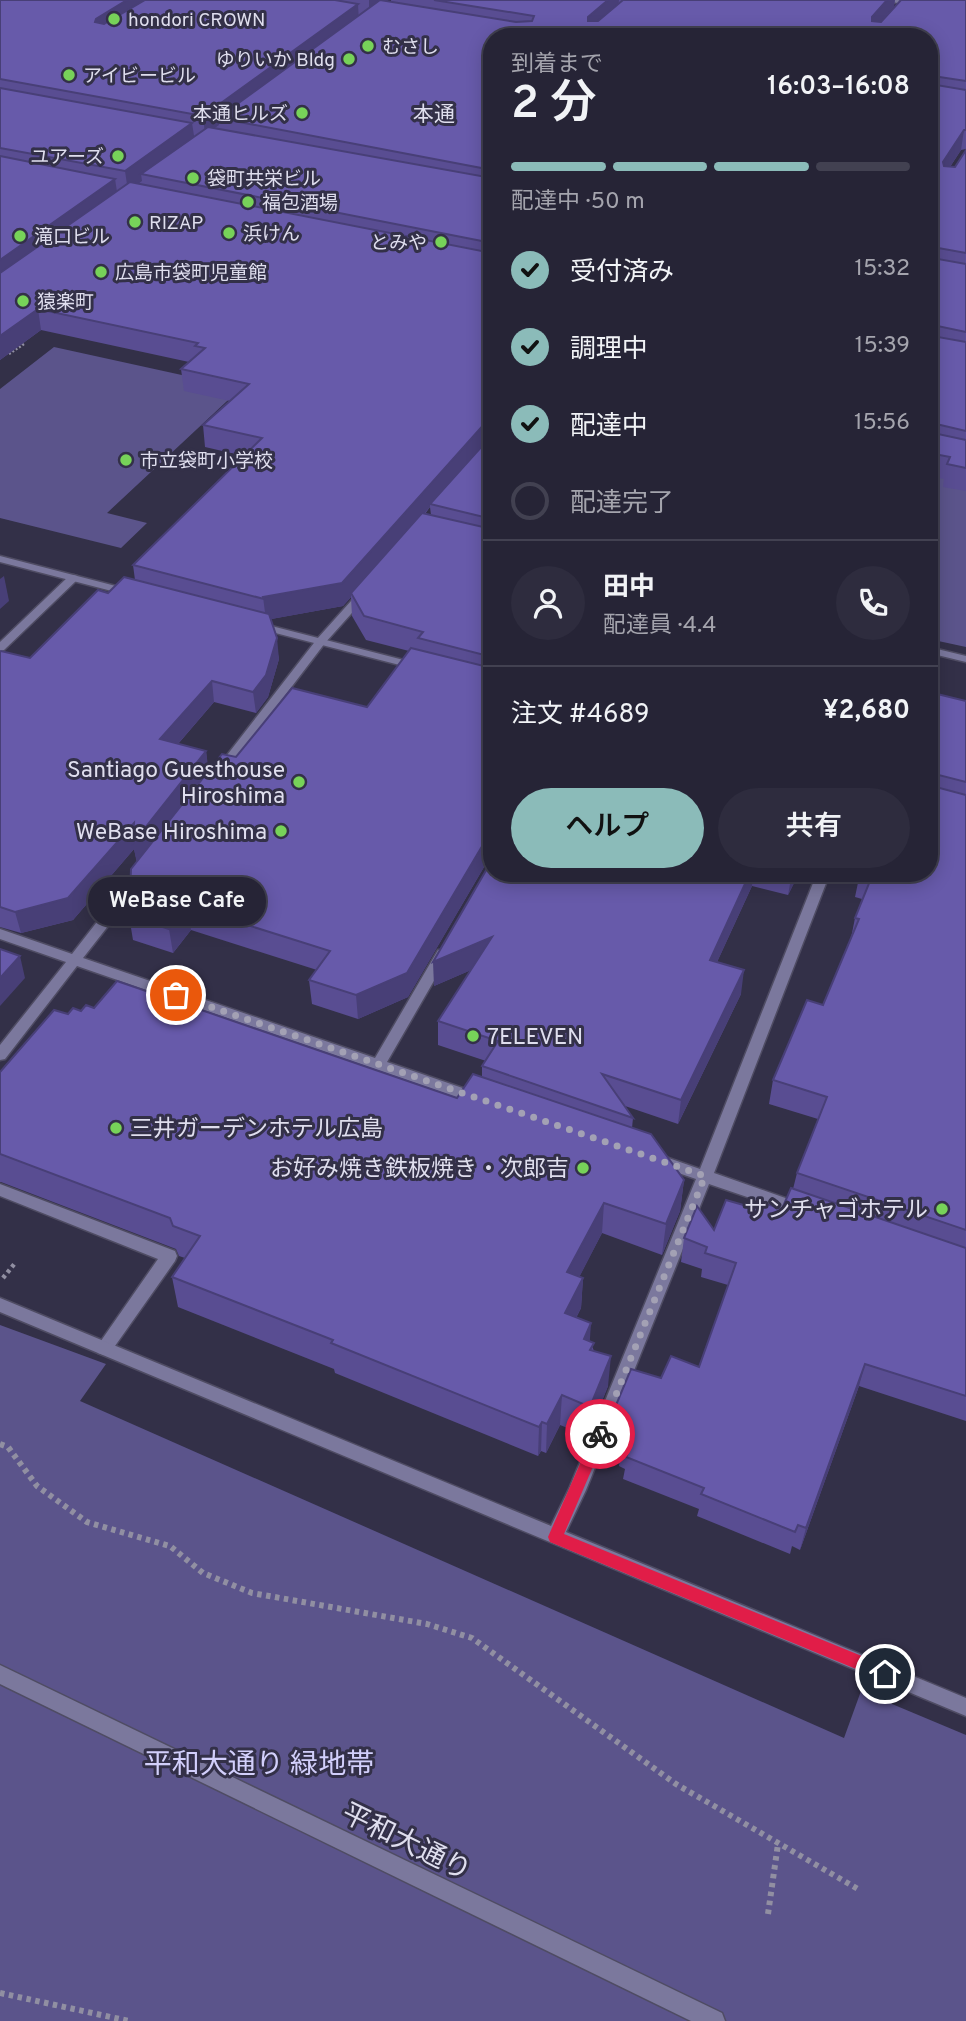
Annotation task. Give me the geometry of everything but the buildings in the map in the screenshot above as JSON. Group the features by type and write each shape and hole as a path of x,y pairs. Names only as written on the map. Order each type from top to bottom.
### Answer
{"street":[{"path":"885,0 929,6"},
{"path":"896,11 904,3"},
{"path":"0,559 139,595"},
{"path":"0,648 73,578"},
{"path":"216,778 321,641 375,582"},
{"path":"244,622 430,670"},
{"path":"938,652 966,659"},
{"path":"0,1055 150,864"},
{"path":"555,1537 578,1490 820,882"},
{"path":"0,933 496,1105"},
{"path":"379,1065 452,937"},
{"path":"640,1154 821,1216"},
{"path":"0,1190 169,1256 104,1348"},
{"path":"0,1305 966,1707"},
{"name":"平和大通り","path":"0,1674 714,2021"}],"path":[{"path":"9,354 24,344 12,341"},
{"path":"0,1281 16,1262"},
{"path":"0,1444 8,1447 37,1486 87,1522 170,1546 204,1573 252,1593 427,1623 472,1638 676,1784 858,1889"},
{"path":"768,1914 778,1844"},
{"path":"0,1993 129,2021"}],"green space":[{"path":"54,347 241,388 107,513 147,523 121,548 0,518 0,389"},
{"path":"938,463 966,468 966,647 938,641"},
{"name":"平和大通り 緑地帯","path":"0,1325 106,1364 80,1401 844,1738 861,1691 966,1735 966,2021 0,2021"}],"way so far":[{"path":"176,995 705,1176 600,1434"}],"place":[{"name":"hondori CROWN","path":"114,19"},
{"name":"むさし","path":"368,46"},
{"name":"ゆりいか Bldg","path":"349,59"},
{"name":"アイビービル","path":"69,75"},
{"name":"本通ヒルズ","path":"302,113"},
{"name":"ユアーズ","path":"118,156"},
{"name":"袋町共栄ビル","path":"193,178"},
{"name":"福包酒場","path":"248,202"},
{"name":"RIZAP","path":"135,222"},
{"name":"浜けん","path":"229,233"},
{"name":"滝口ビル","path":"20,236"},
{"name":"とみや","path":"441,242"},
{"name":"広島市袋町児童館","path":"101,272"},
{"name":"猿楽町","path":"23,301"},
{"name":"市立袋町小学校","path":"126,460"},
{"name":"Santiago Guesthouse Hiroshima","path":"299,782"},
{"name":"WeBase Hiroshima","path":"281,831"},
{"name":"WeBase Cafe","path":"176,995"},
{"name":"7ELEVEN","path":"473,1036"},
{"name":"三井ガーデンホテル広島","path":"116,1128"},
{"name":"お好み焼き鉄板焼き・次郎吉","path":"583,1168"},
{"name":"サンチャゴホテル","path":"942,1209"}],"district":[{"name":"本通","path":"434,114"}],"route":[{"path":"600,1434 578,1490 555,1537 885,1674"}]}
